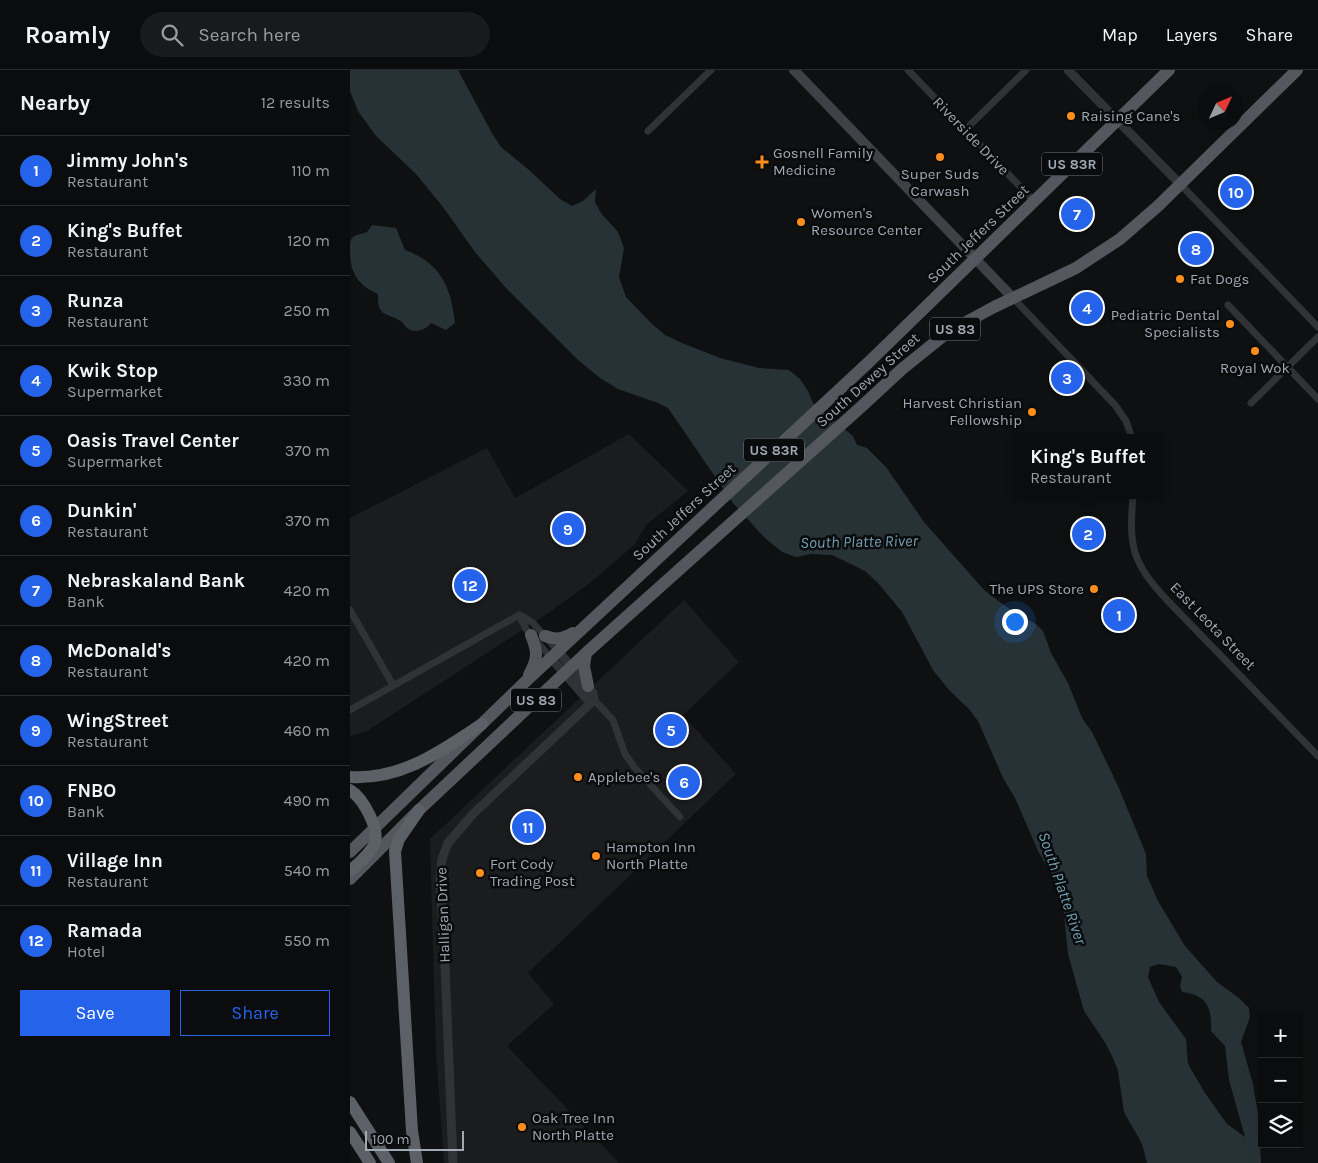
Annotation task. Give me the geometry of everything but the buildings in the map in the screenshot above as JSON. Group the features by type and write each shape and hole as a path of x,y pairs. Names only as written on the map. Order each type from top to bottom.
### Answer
{"highway":[{"name":"South Jeffers Street","path":"350,852 524,683 838,391 1169,70"},
{"name":"South Dewey Street","path":"586,653 932,344 975,316 1076,268 1105,250 1144,220 1297,70"},
{"path":"545,636 557,639 563,638 586,626"},
{"path":"524,683 532,669 537,654 531,635"},
{"path":"586,653 584,666 588,686"},
{"name":"US 83","path":"350,879 419,810 586,653"},
{"path":"350,777 387,774 413,766 441,752 482,724"},
{"path":"350,790 357,795 364,805 375,836 374,845 350,871"},
{"path":"417,1163 412,1131 395,851 399,838 419,810"},
{"path":"350,1102 388,1163"},
{"path":"350,1132 370,1163"}],"main road":[{"path":"794,70 1013,298"}],"street":[{"path":"648,131 711,70"},
{"name":"Riverside Drive","path":"908,70 1034,202"},
{"path":"965,130 1026,70"},
{"path":"1068,70 1318,326"},
{"path":"1013,298 1115,405 1126,421 1131,434"},
{"path":"1228,305 1318,399"},
{"path":"1251,403 1318,337"},
{"name":"East Leota Street","path":"1133,499 1131,535 1136,556 1143,572 1166,599 1318,756"},
{"path":"350,610 393,685"},
{"path":"350,710 519,615"},
{"path":"519,615 531,635 555,654"},
{"path":"519,615 533,623 545,636 555,654 586,698 594,700 613,720 625,754 634,767 680,817"},
{"path":"567,670 588,686 593,693 594,700"},
{"name":"Halligan Drive","path":"453,1163 440,880 442,858 448,843 473,814 594,700"}],"shaded area":[{"path":"629,434 688,491 646,525 635,544 590,583 544,616 367,731 350,736 350,518 487,448 515,498"},
{"path":"684,600 739,662 683,715 736,774 528,973 554,1004 507,1046 619,1163 444,1163 436,1052 430,839"}],"water":[{"name":"South Platte River","path":"350,70 458,70 501,147 560,199 572,206 583,201 596,189 595,202 601,213 618,232 624,248 619,277 626,297 651,323 665,335 720,358 759,368 789,370 800,379 813,403 853,436 857,445 867,448 886,467 924,522 985,591 1015,613 1036,624 1043,631 1051,653 1068,683 1082,718 1092,732 1118,786 1146,854 1147,876 1158,901 1185,946 1217,982 1249,1008 1250,1017 1241,1042 1253,1084 1258,1114 1258,1148 1260,1148 1261,1163 1147,1163 1142,1144 1124,1112 1118,1071 1113,1058 1084,1011 1068,954 1064,914 1054,878 1039,853 978,721 933,670 902,612 878,583 865,571 832,555 811,554 796,557 782,552 765,538 733,503 668,408 618,389 600,378 577,359 506,288 475,252 443,207 416,174 376,136 358,111 350,91","holes":["1159,964 1176,967 1182,977 1180,986 1182,992 1197,996 1206,1004 1209,1009 1211,1031 1225,1046 1229,1080 1245,1137 1227,1124 1205,1093 1188,1064 1186,1039 1159,1002 1148,977 1150,967"]},
{"path":"372,225 396,228 405,250 417,255 436,269 447,288 453,310 455,323 446,330 431,323 426,328 420,330 410,330 401,321 381,311 378,294 359,281 351,264 351,241 354,236 367,232"}],"place":[{"name":"Raising Cane's","path":"1071,116"},
{"name":"Super Suds Carwash","path":"940,157"},
{"name":"Gosnell Family Medicine","path":"762,162"},
{"name":"FNBO","path":"1236,192"},
{"name":"Nebraskaland Bank","path":"1077,214"},
{"name":"Women's Resource Center","path":"801,222"},
{"name":"McDonald's","path":"1196,249"},
{"name":"Fat Dogs","path":"1180,279"},
{"name":"Kwik Stop","path":"1087,308"},
{"name":"Pediatric Dental Specialists","path":"1230,324"},
{"name":"Royal Wok","path":"1255,351"},
{"name":"Runza","path":"1067,378"},
{"name":"Harvest Christian Fellowship","path":"1032,412"},
{"name":"WingStreet","path":"568,529"},
{"name":"King's Buffet","path":"1088,534"},
{"name":"Ramada","path":"470,585"},
{"name":"The UPS Store","path":"1094,589"},
{"name":"Jimmy John's","path":"1119,615"},
{"name":"Oasis Travel Center","path":"671,730"},
{"name":"Applebee's","path":"578,777"},
{"name":"Dunkin'","path":"684,782"},
{"name":"Village Inn","path":"528,827"},
{"name":"Hampton Inn North Platte","path":"596,856"},
{"name":"Fort Cody Trading Post","path":"480,873"},
{"name":"Oak Tree Inn North Platte","path":"522,1127"}]}
